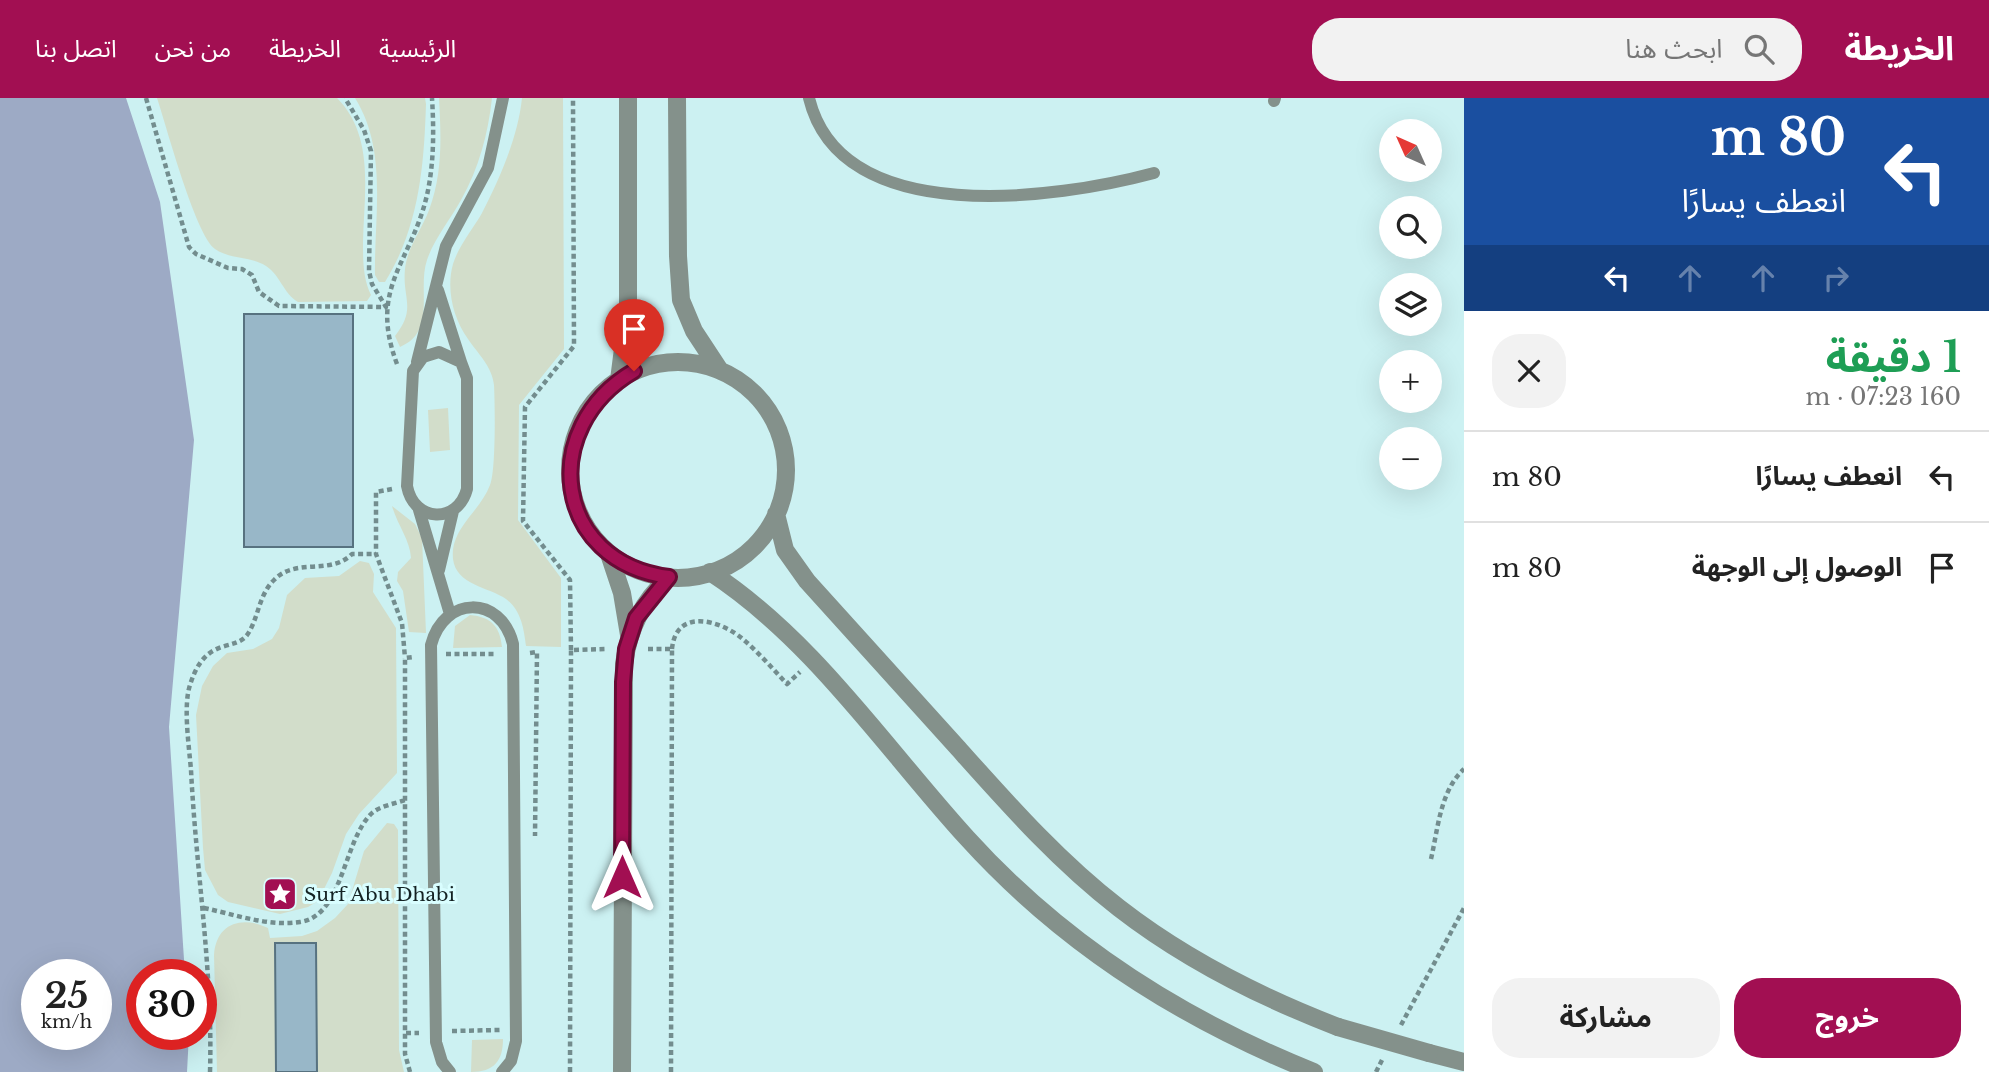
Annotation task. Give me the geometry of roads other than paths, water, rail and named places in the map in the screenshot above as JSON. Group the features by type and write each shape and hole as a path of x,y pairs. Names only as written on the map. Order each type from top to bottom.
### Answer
{"street":[{"path":"619,380 628,310 628,98"},
{"path":"677,98 678,256 681,300 694,331 719,369"},
{"path":"685,361 719,369 747,386 776,423 785,453 786,468 776,514 758,542 746,553 710,572 669,577 637,570 610,554 585,526 577,510 572,492 570,465 575,438 582,421 604,391 634,371 668,362 685,361"},
{"path":"776,514 785,550 807,581 1009,805 1082,878 1142,925 1208,968 1278,1003 1338,1027 1464,1062"},
{"path":"610,554 622,593 627,642 623,682 622,1072"},
{"path":"710,572 763,612 812,661 1005,879 1091,953 1189,1015 1314,1072"},
{"path":"627,642 645,603 669,577"}],"lane":[{"path":"450,614 419,510 413,503 407,486 411,386 446,246 477,191 491,159 503,98"},
{"path":"809,98 815,118 833,147 859,169 891,182 970,194 1010,195 1084,189 1154,173"},
{"path":"419,510 436,516 453,511 460,505 467,489 467,378 437,286"},
{"path":"417,363 423,357 439,352 461,362"},
{"path":"439,571 453,511"},
{"path":"450,1072 438,1053 436,1032 432,654 435,633 450,614 473,607 495,614 510,632 513,654 516,1029 515,1051 502,1072"}],"water":[{"path":"0,98 126,98 160,202 194,440 169,727 184,959 126,959 126,1050 188,1050 187,1072 0,1072"}],"place":[{"name":"Surf Abu Dhabi","path":"280,894"}]}
